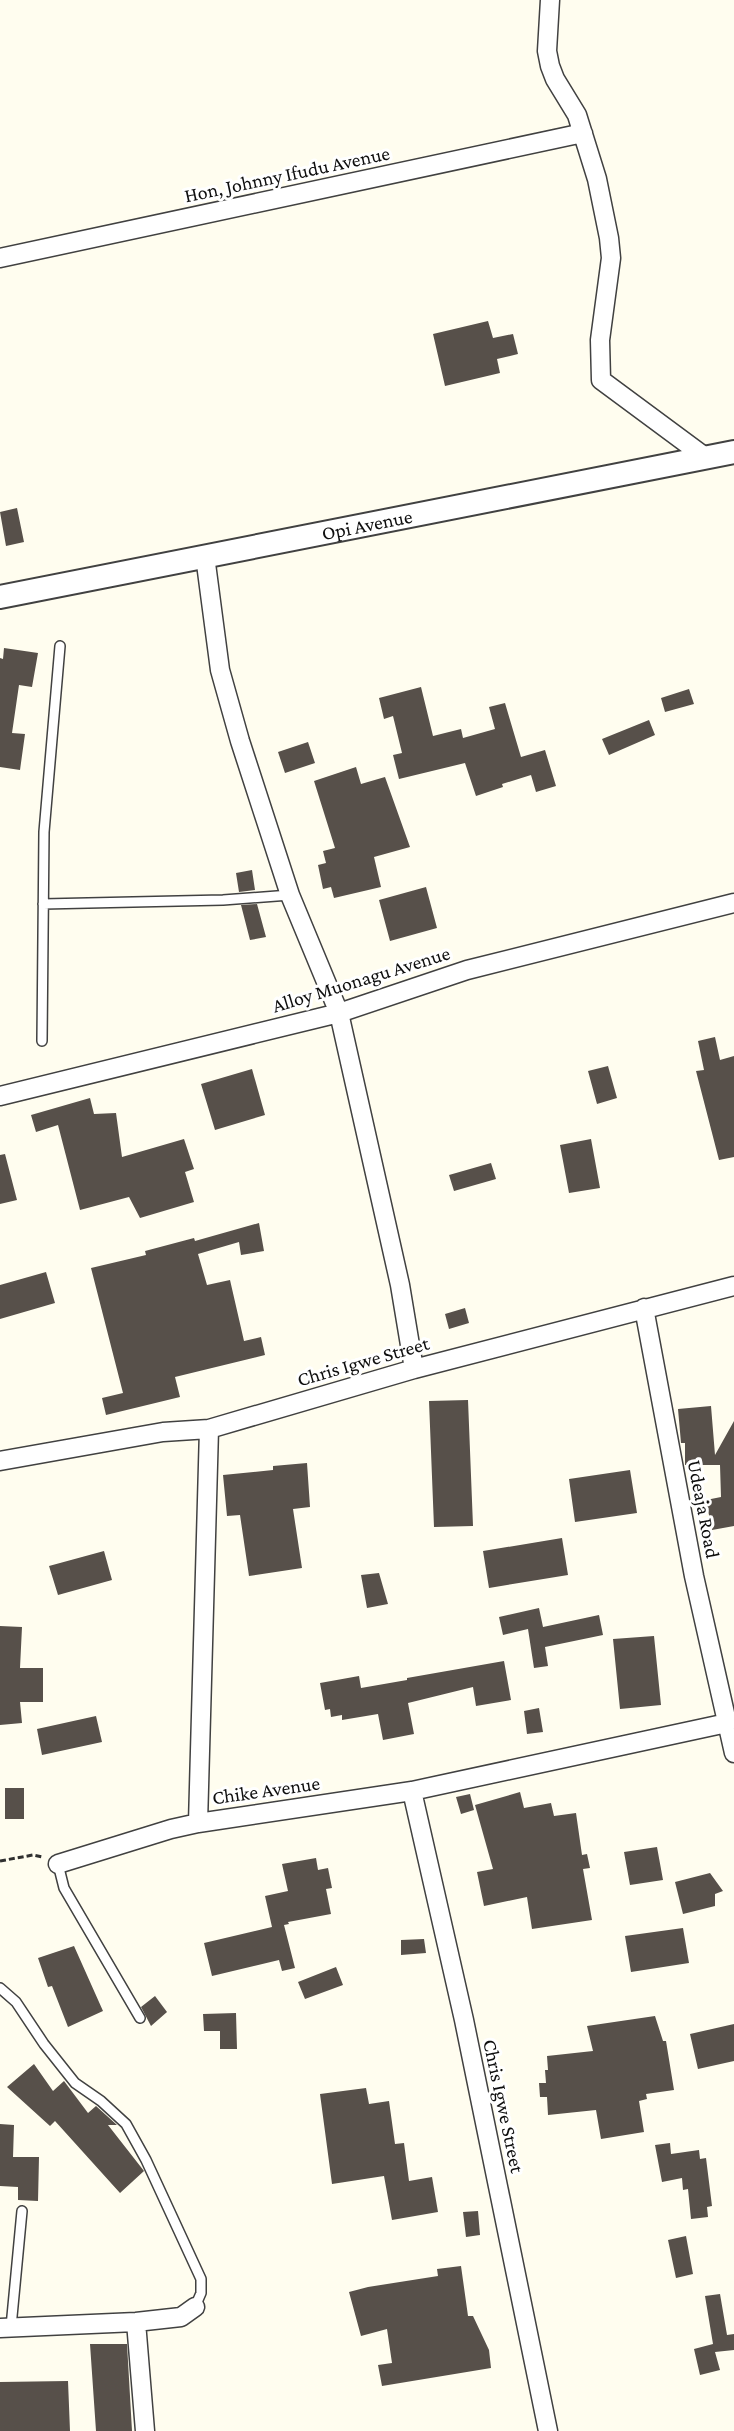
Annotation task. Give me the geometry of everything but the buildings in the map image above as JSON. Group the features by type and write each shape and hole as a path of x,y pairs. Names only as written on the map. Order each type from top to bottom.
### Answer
{"street":[{"path":"550,0 547,51 550,66 555,79 577,115 583,133 597,179 611,258 600,340 602,380 705,458"},
{"name":"Hon, Johnny Ifudu Avenue","path":"0,258 583,133"},
{"name":"Opi Avenue","path":"0,597 734,452"},
{"path":"205,556 220,670 240,741 290,896 339,1013 400,1285 414,1369"},
{"name":"Alloy Muonagu Avenue","path":"0,1096 339,1013 467,970 734,903"},
{"name":"Chris Igwe Street","path":"0,1461 163,1432 209,1429 414,1369 734,1286"},
{"name":"Udeaja Road","path":"644,1308 694,1576 734,1753"},
{"name":"Chike Avenue","path":"209,1429 198,1823 412,1791 727,1723"},
{"name":"Chris Igwe Street","path":"412,1791 464,2020 548,2431"},
{"path":"58,1864 171,1829 198,1823"},
{"path":"5,2327 136,2322 181,2317 195,2307"},
{"path":"136,2322 145,2431"}],"lane":[{"path":"42,1041 44,832 60,646"},
{"path":"43,904 290,896"},
{"path":"58,1864 64,1888 140,2018"},
{"path":"0,1988 16,2002 44,2044 75,2083 101,2101 126,2124 165,2199 201,2279 201,2293 195,2307"},
{"path":"5,2327 22,2211"}],"path":[{"path":"0,1861 33,1855 58,1864"}]}
